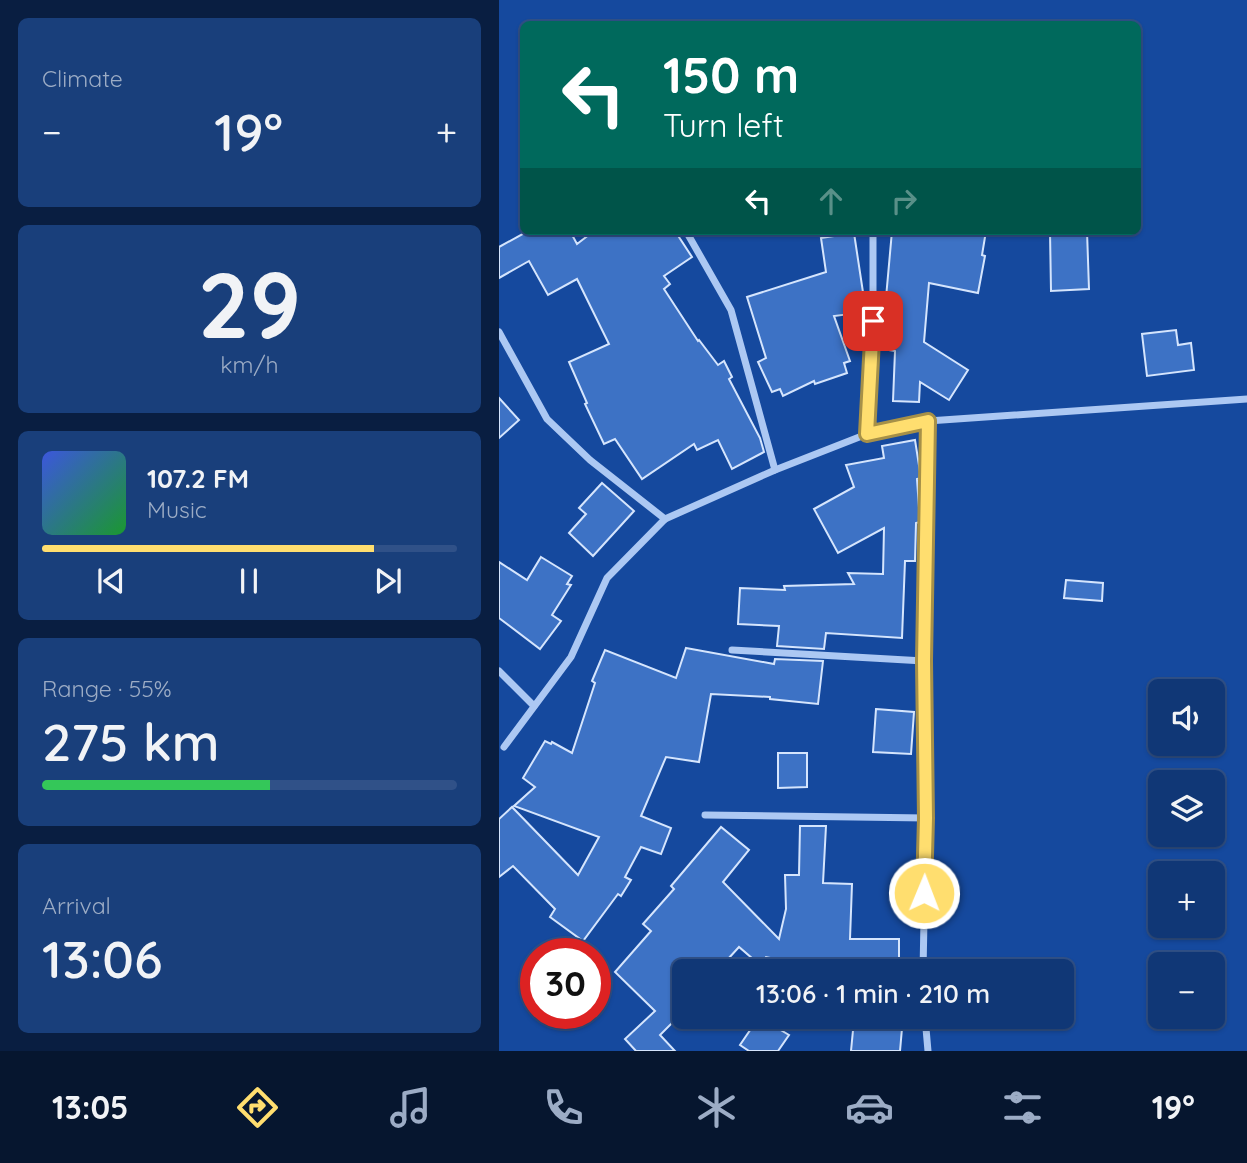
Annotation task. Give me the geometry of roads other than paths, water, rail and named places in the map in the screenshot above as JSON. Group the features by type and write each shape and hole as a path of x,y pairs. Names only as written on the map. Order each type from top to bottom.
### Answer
{"street":[{"path":"688,235 731,310 775,470"},
{"path":"867,434 873,321 873,235"},
{"path":"499,332 547,419 590,460 665,519"},
{"path":"504,747 571,657 607,578 665,519 775,470 867,434 928,421 1247,398"},
{"path":"923,959 928,421"},
{"path":"732,650 924,661"},
{"path":"499,671 534,706"},
{"path":"705,815 926,818"},
{"path":"926,1029 928,1051"}]}
